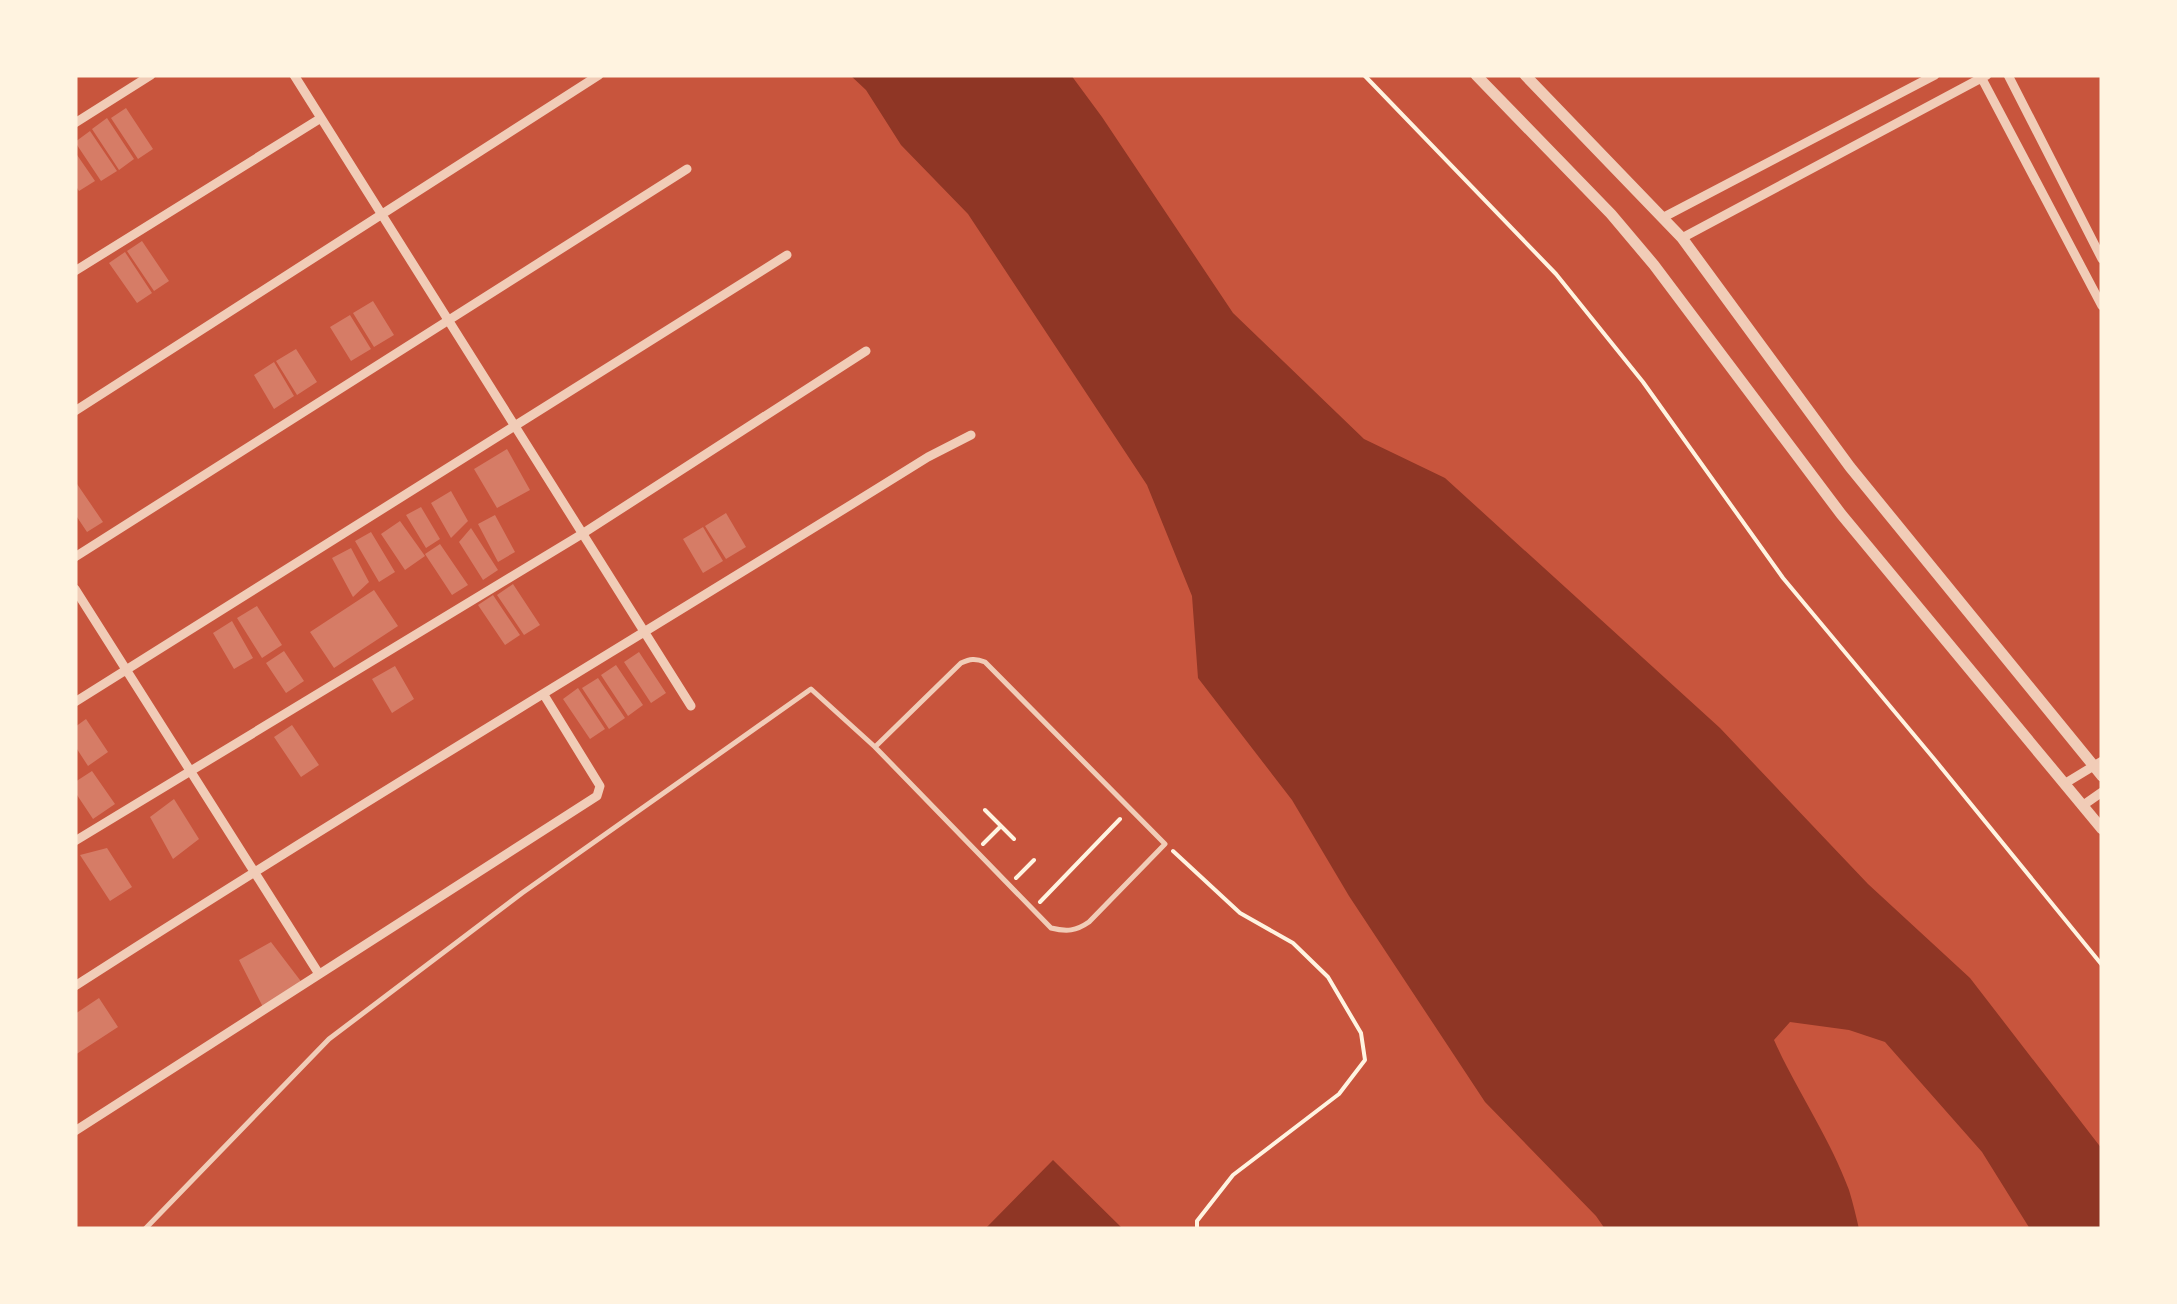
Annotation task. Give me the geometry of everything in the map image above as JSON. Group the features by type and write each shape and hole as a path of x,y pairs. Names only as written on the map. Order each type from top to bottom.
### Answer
{"street":[{"path":"75,123 151,75"},
{"path":"294,75 690,706"},
{"path":"75,411 599,75"},
{"path":"1476,75 1611,214 1654,265 1842,514 2102,829"},
{"path":"1525,75 1682,238 1850,467 2099,767 2064,784"},
{"path":"1664,217 1935,75"},
{"path":"2008,75 2102,258"},
{"path":"1682,238 1983,76 2102,306"},
{"path":"75,271 321,118"},
{"path":"75,557 687,169"},
{"path":"75,702 787,255"},
{"path":"75,841 582,534 866,350"},
{"path":"75,986 254,871 928,457 971,435"},
{"path":"75,588 319,974"},
{"path":"75,1131 597,796 600,786 544,695"},
{"path":"2082,806 2102,792"}],"lane":[{"path":"145,1229 329,1039 522,894 811,689 875,747 1052,928 1078,930 1089,922 1165,844 985,662 977,659 960,663 875,747"}],"path":[{"path":"1364,75 1556,274 1643,382 1782,578 2102,965"},
{"path":"1033,909 1130,808"},
{"path":"985,810 1014,839"},
{"path":"976,850 1001,826"},
{"path":"1165,844 1240,913 1293,942 1328,977 1361,1033 1365,1060 1339,1094 1233,1175 1196,1229"},
{"path":"1009,885 1034,860"}],"shaded area":[{"path":"850,75 1071,75 1233,313 1364,439 1445,478 1720,728 1868,884 1970,978 2102,1149 2102,1229 2030,1229 1982,1152 1885,1042 1849,1030 1790,1022 1774,1040 1841,1171 1859,1229 1605,1229 1485,1102 1349,896 1292,800 1198,678 1192,596 1147,485 968,214 901,145 866,90"},
{"path":"1053,1160 1123,1229 985,1229"}],"building":[{"path":"126,108 153,149 138,159 111,118"},
{"path":"107,118 134,159 119,170 92,129"},
{"path":"90,131 117,171 101,181 75,142"},
{"path":"75,152 95,181 79,191 75,185"},
{"path":"142,241 169,281 154,291 127,251"},
{"path":"125,252 152,293 137,303 109,263"},
{"path":"373,301 394,335 374,347 353,313"},
{"path":"350,315 371,349 351,361 330,327"},
{"path":"296,349 317,382 297,395 276,361"},
{"path":"274,362 294,396 274,409 254,375"},
{"path":"507,449 530,490 497,508 474,469"},
{"path":"75,481 103,522 87,532 75,514"},
{"path":"451,491 468,521 451,538 431,503"},
{"path":"421,507 440,539 426,548 406,515"},
{"path":"726,513 746,547 726,559 705,526"},
{"path":"495,515 515,552 498,562 478,524"},
{"path":"400,521 425,556 405,570 381,534"},
{"path":"703,527 723,561 703,573 683,539"},
{"path":"471,528 498,570 483,580 459,542"},
{"path":"371,532 395,572 379,582 355,541"},
{"path":"440,544 468,585 452,595 425,554"},
{"path":"351,548 369,582 353,597 332,558"},
{"path":"513,584 540,625 524,635 497,595"},
{"path":"374,590 398,626 334,668 310,632"},
{"path":"493,595 520,635 505,645 478,605"},
{"path":"257,606 282,645 262,658 237,618"},
{"path":"232,621 253,658 234,669 213,633"},
{"path":"284,651 304,681 286,693 266,663"},
{"path":"639,652 666,693 651,703 624,662"},
{"path":"616,665 643,705 628,716 601,675"},
{"path":"395,666 414,699 392,713 372,679"},
{"path":"598,678 625,718 609,729 582,688"},
{"path":"578,688 605,729 590,739 563,699"},
{"path":"86,719 108,752 88,766 75,746 75,727"},
{"path":"292,725 319,765 301,777 274,737"},
{"path":"92,771 115,804 93,819 75,792 75,782"},
{"path":"174,799 199,839 173,859 150,817"},
{"path":"107,848 132,887 110,901 80,855"},
{"path":"271,942 303,984 264,1009 239,960"},
{"path":"99,998 118,1027 75,1055 75,1014"}]}
